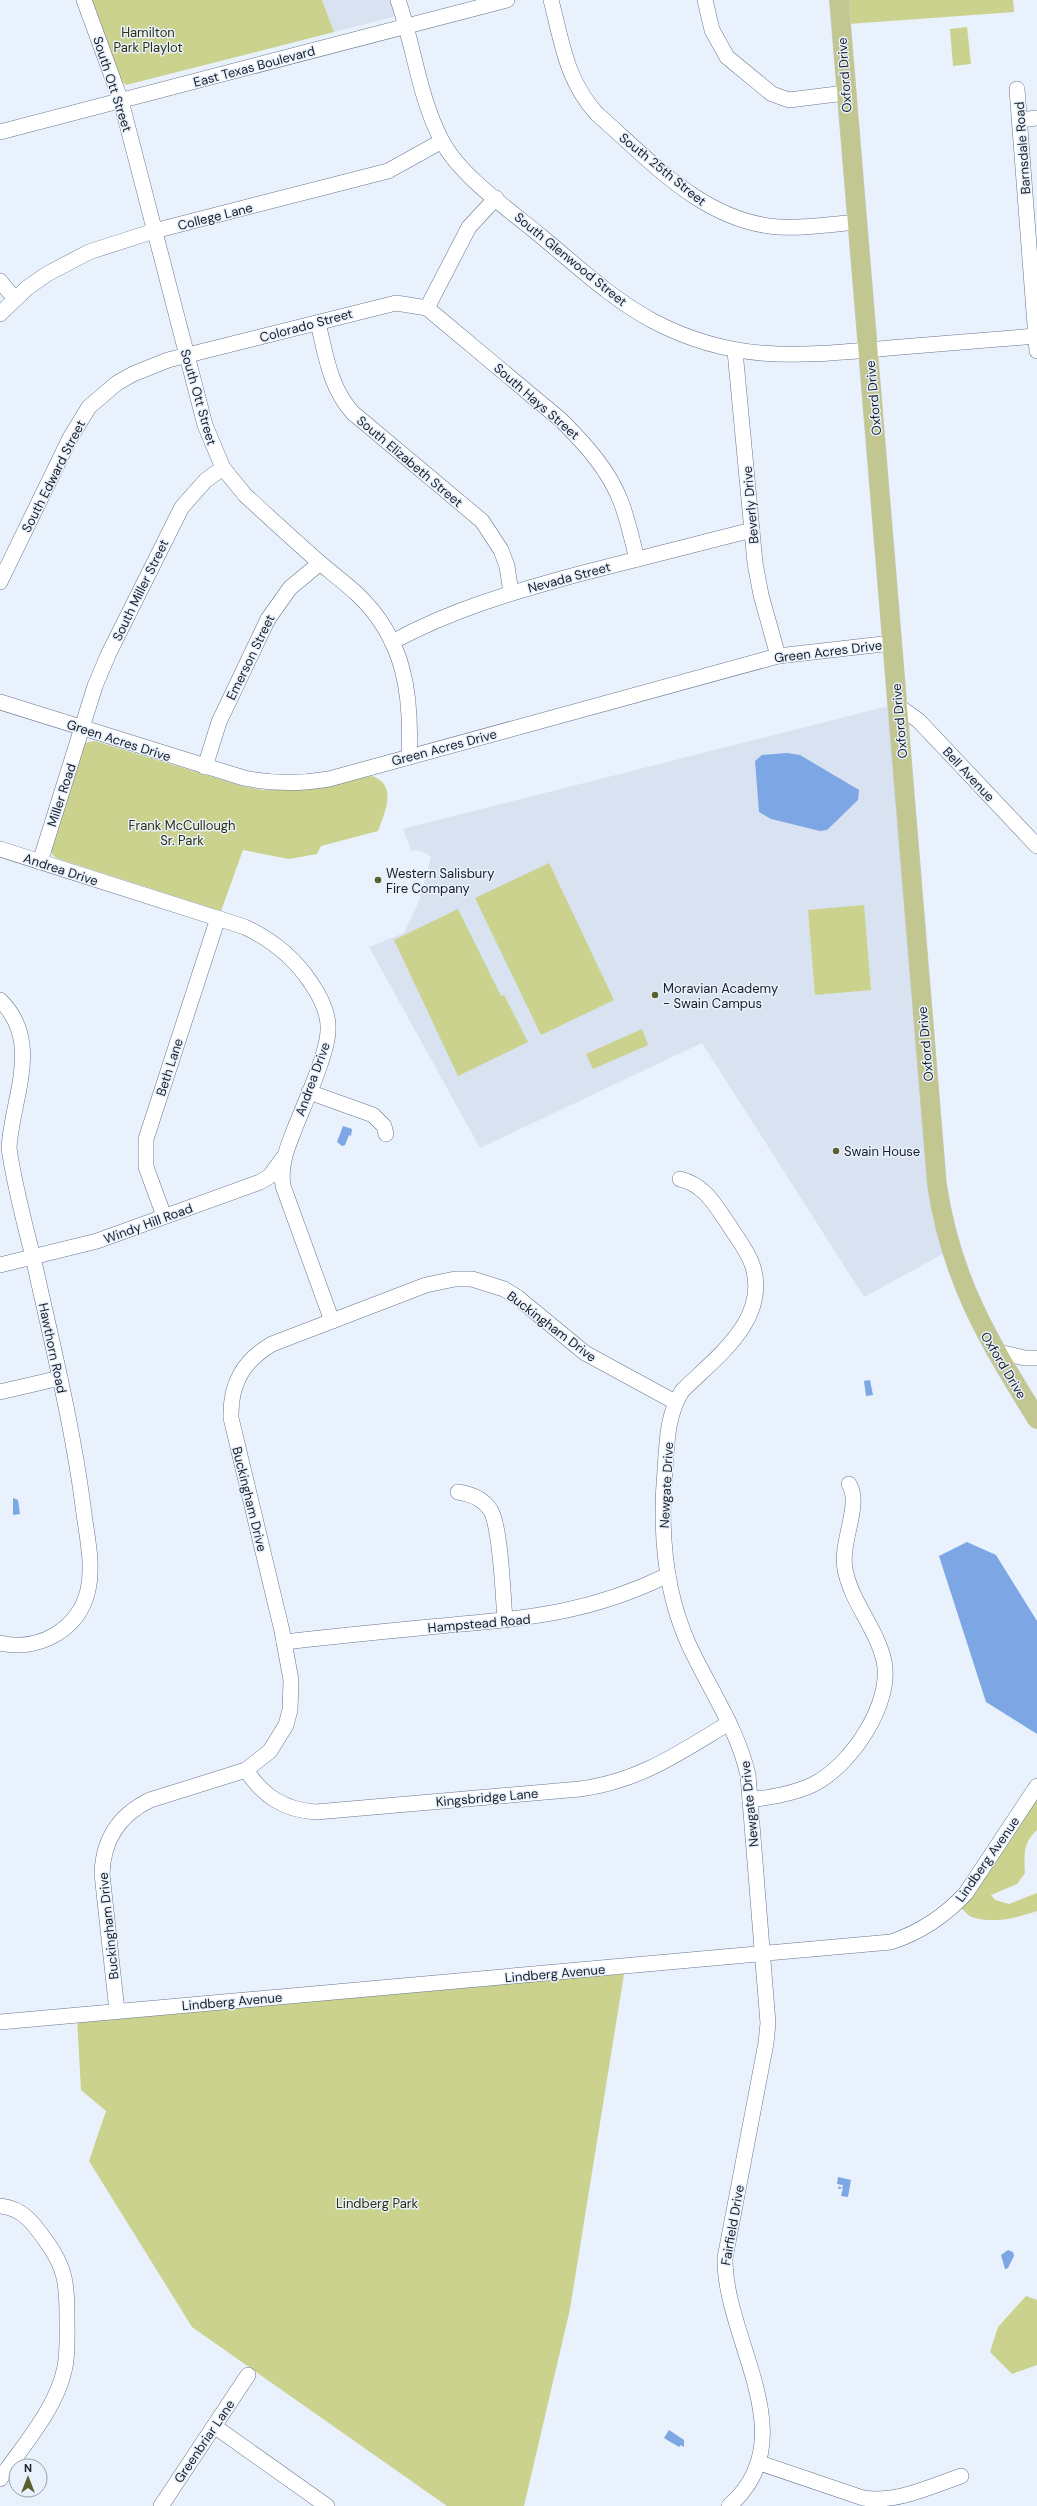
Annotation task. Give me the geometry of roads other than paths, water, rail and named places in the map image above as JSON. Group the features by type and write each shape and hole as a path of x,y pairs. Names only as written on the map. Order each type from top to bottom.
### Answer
{"main road":[{"name":"Oxford Drive","path":"839,0 845,93 869,350 897,705 939,1198 955,1264 978,1321 994,1350 1037,1419"}],"street":[{"name":"South Ott Street","path":"84,0 121,101 205,425 223,468 245,495 369,608 392,642 405,676 408,693 411,723 409,757"},
{"name":"South Glenwood Street","path":"398,0 407,26 422,88 442,141 459,165 610,294 635,311 677,332 735,351 786,356 1036,336"},
{"name":"East Texas Boulevard","path":"0,132 507,0"},
{"name":"South 25th Street","path":"551,0 568,70 585,101 596,114 694,197 731,216 777,227 795,228 858,222"},
{"path":"705,0 712,30 727,57 772,94 789,100 845,93"},
{"name":"Barnsdale Road","path":"1017,89 1037,351"},
{"path":"1020,120 1037,118"},
{"name":"College Lane","path":"0,314 15,299 47,274 67,262 116,242 388,172 442,141"},
{"path":"427,308 469,227 496,198"},
{"path":"0,281 15,299"},
{"name":"Colorado Street","path":"186,355 318,323 382,305 408,304 427,308"},
{"name":"South Hays Street","path":"427,308 561,420 591,451 606,472 622,503 636,559"},
{"name":"South Elizabeth Street","path":"318,323 332,380 343,402 353,413 482,521 501,550 507,566 510,593"},
{"name":"Beverly Drive","path":"735,351 752,530 761,595 778,656"},
{"name":"South Edward Street","path":"1,579 70,438 89,407 102,394 133,374 168,360 186,355"},
{"name":"South Miller Street","path":"82,729 95,686 108,655 171,524 195,491 223,468"},
{"name":"Nevada Street","path":"392,642 450,614 510,593 752,530"},
{"name":"Emerson Street","path":"205,767 219,722 268,619 290,588 320,563"},
{"name":"Green Acres Drive","path":"0,702 205,767 263,782 303,783 329,779 778,656 892,643"},
{"name":"Bell Avenue","path":"897,705 919,721 1037,846"},
{"name":"Miller Road","path":"40,862 82,729"},
{"name":"Andrea Drive","path":"0,850 244,927 277,946 292,958 315,988 328,1019 328,1031 309,1092 283,1158 281,1175 283,1186 332,1321"},
{"name":"Beth Lane","path":"164,1216 146,1167 146,1139 218,918"},
{"name":"Hawthorn Road","path":"0,1000 11,1012 18,1025 23,1045 24,1062 10,1132 9,1148 77,1458 90,1567 88,1592 76,1616 58,1634 33,1644 21,1646 0,1643"},
{"path":"309,1092 373,1115 384,1126 386,1134"},
{"name":"Windy Hill Road","path":"0,1265 97,1241 260,1182 270,1176 283,1158"},
{"name":"Newgate Drive","path":"680,1178 700,1187 711,1199 747,1253 752,1264 756,1291 754,1306 742,1331 682,1391 675,1402 669,1425 663,1492 664,1544 668,1575 688,1642 744,1755 750,1800 762,1955"},
{"name":"Buckingham Drive","path":"117,2011 102,1874 104,1853 111,1834 128,1813 150,1800 246,1770 270,1751 286,1725 290,1710 291,1680 284,1642 233,1430 230,1403 240,1373 261,1350 332,1321 439,1281 472,1279 488,1282 518,1297 569,1341 602,1364 675,1402"},
{"path":"994,1350 1024,1358 1037,1358"},
{"path":"0,1392 60,1378"},
{"path":"750,1800 799,1791 827,1776 852,1752 881,1702 885,1688 884,1661 849,1584 845,1570 844,1547 855,1497 849,1484"},
{"path":"458,1492 468,1493 481,1500 490,1510 495,1520 506,1620"},
{"name":"Hampstead Road","path":"284,1642 542,1617 597,1604 621,1596 668,1575"},
{"name":"Kingsbridge Lane","path":"246,1770 256,1785 277,1802 289,1808 316,1812 580,1789 610,1784 650,1770 729,1723"},
{"name":"Lindberg Avenue","path":"0,2022 877,1945 909,1936 932,1923 953,1907 966,1893 1037,1786"},
{"name":"Fairfield Drive","path":"729,2506 748,2486 760,2463 763,2446 761,2414 725,2275 725,2258 766,2043 768,2002 762,1955"},
{"path":"0,2206 15,2210 32,2222 61,2264 67,2296 66,2350 61,2382 49,2407 0,2479"},
{"name":"Greenbriar Lane","path":"161,2506 248,2375"},
{"path":"214,2426 327,2506"},
{"path":"760,2463 863,2498 877,2500 898,2498 960,2476"}],"water":[{"path":"787,753 800,755 859,790 858,800 827,830 820,831 771,819 759,812 755,761 762,755"},
{"path":"343,1126 352,1129 351,1136 349,1135 345,1145 342,1146 337,1142"},
{"path":"870,1380 873,1395 866,1396 864,1381"},
{"path":"13,1498 18,1500 20,1514 13,1515"},
{"path":"967,1542 996,1555 1037,1621 1037,1734 986,1702 939,1556"},
{"path":"838,2177 851,2180 848,2197 841,2196 843,2188 838,2189 839,2186 842,2188 843,2185 837,2184"},
{"path":"1008,2250 1013,2252 1014,2256 1008,2268 1005,2269 1001,2255"},
{"path":"669,2430 684,2440 684,2447 681,2445 679,2447 664,2438"}],"place":[{"name":"Western Salisbury Fire Company","path":"378,880"},
{"name":"Moravian Academy - Swain Campus","path":"655,995"},
{"name":"Swain House","path":"836,1151"}],"park label":[{"name":"Hamilton Park Playlot","path":"148,40"},
{"name":"Frank McCullough Sr. Park","path":"182,832"},
{"name":"Lindberg Park","path":"377,2203"}]}
